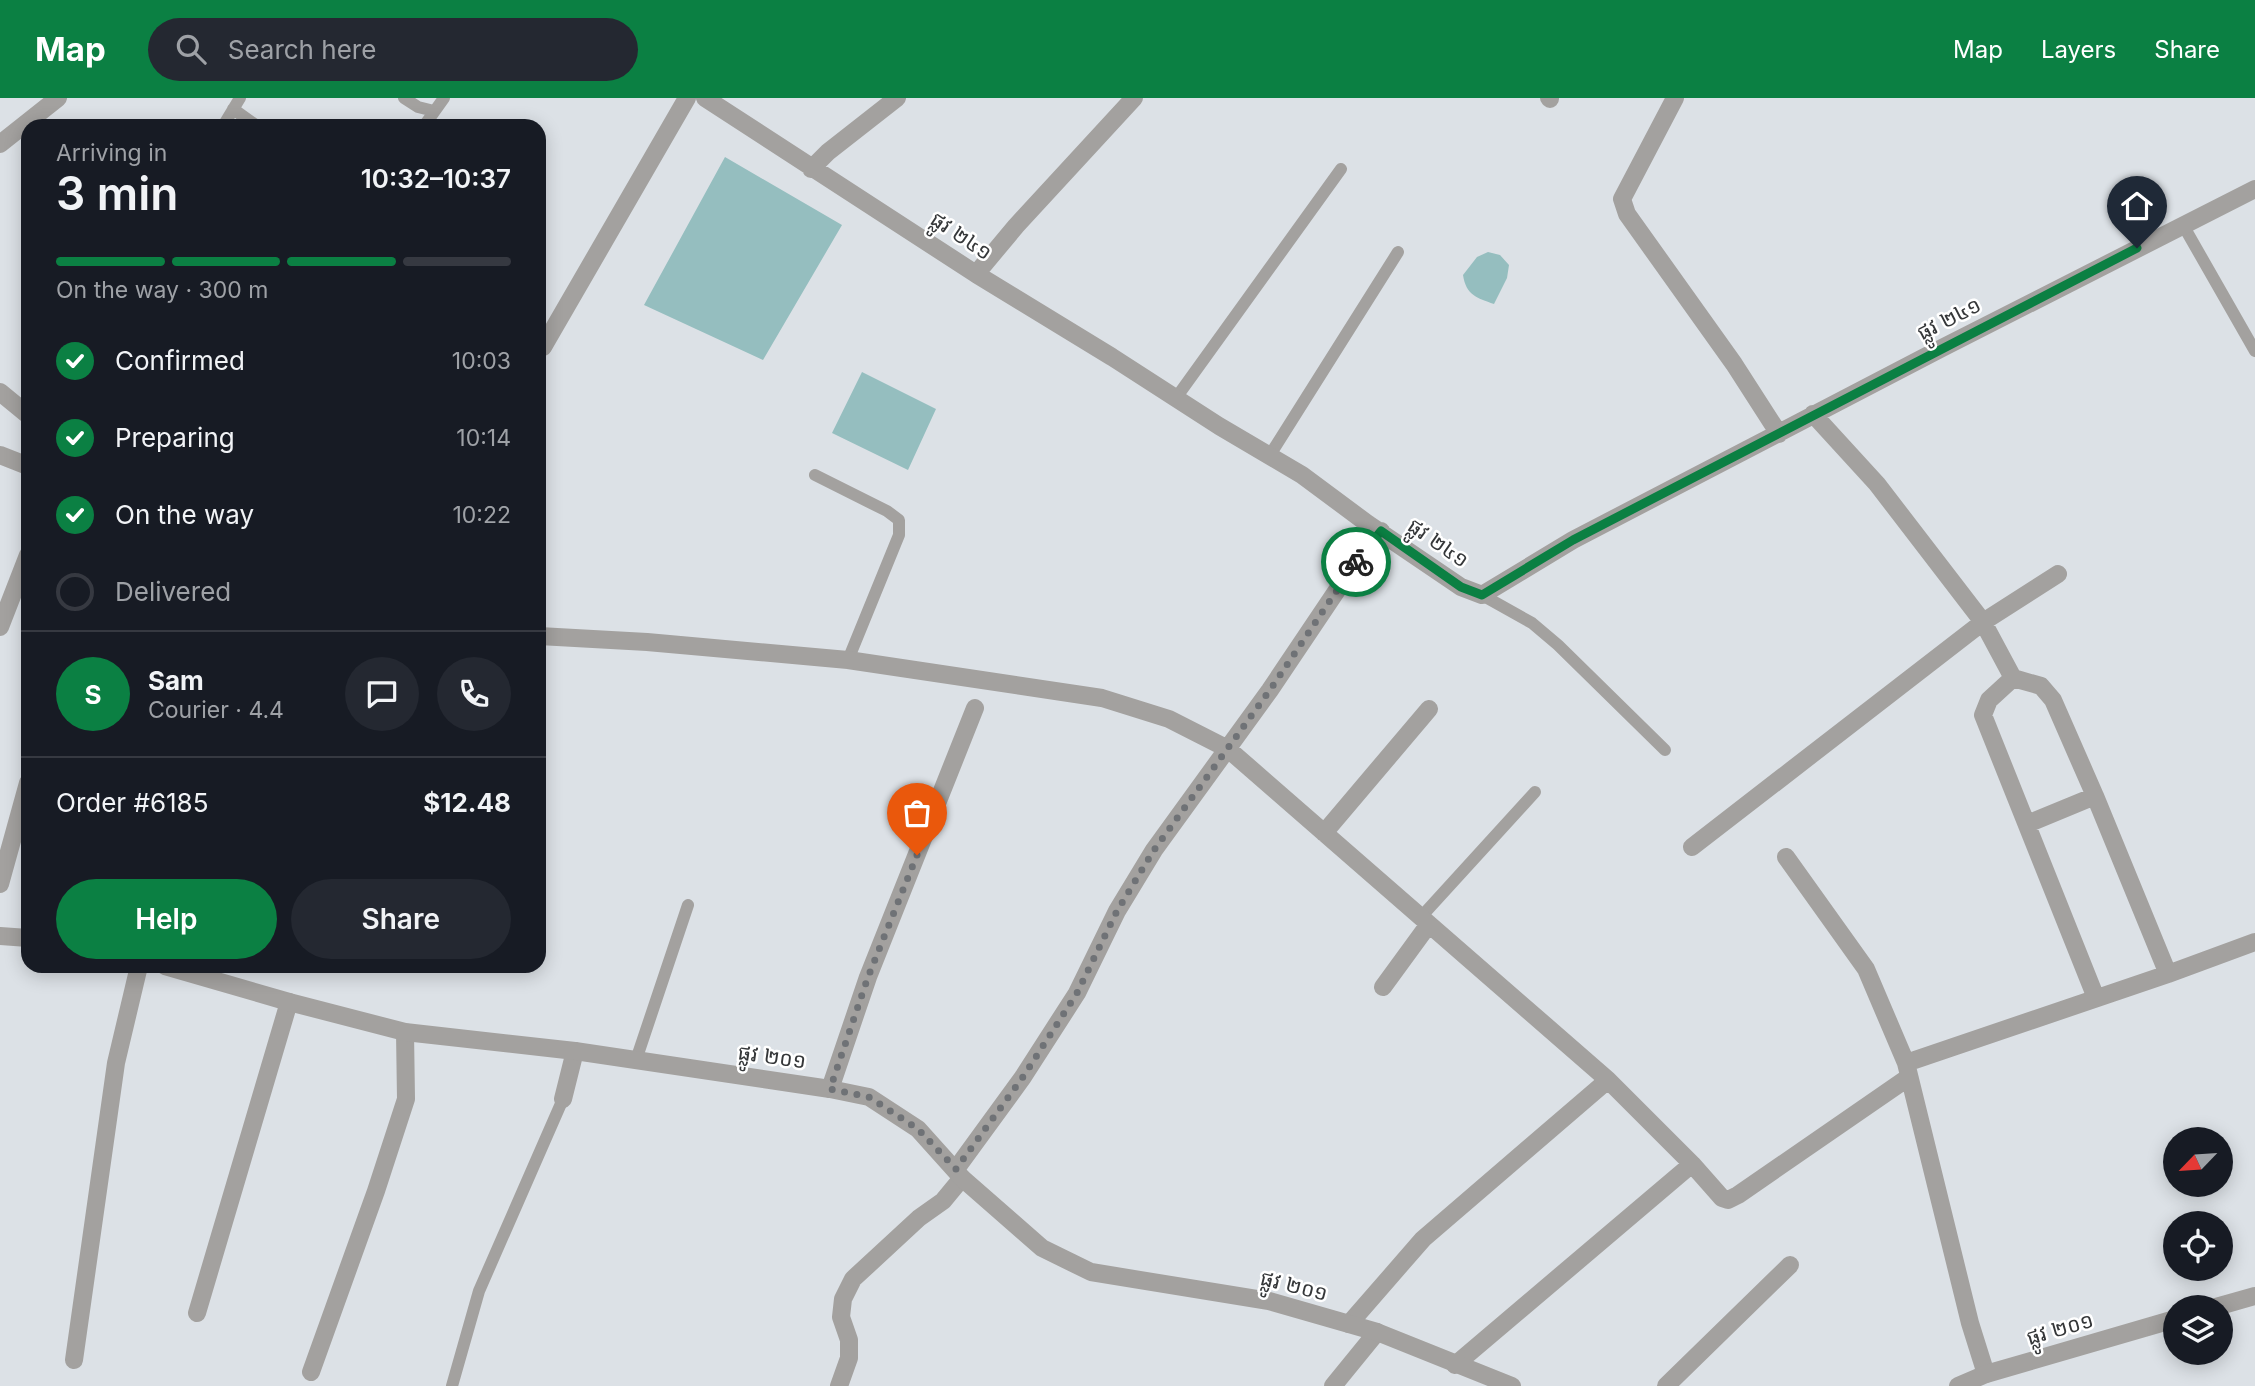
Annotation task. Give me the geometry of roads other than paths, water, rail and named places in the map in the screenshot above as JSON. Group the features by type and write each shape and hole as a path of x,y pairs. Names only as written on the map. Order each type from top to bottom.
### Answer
{"street":[{"path":"32,119 58,98"},
{"path":"546,342 687,98"},
{"name":"ផ្លូវ ២៤១","path":"705,98 976,274 1302,475 1461,587 1482,595 1573,540 1813,414 2255,189"},
{"path":"811,169 828,152 897,98"},
{"path":"976,274 1016,226 1134,98"},
{"path":"1675,98 1622,199 1627,214 1734,364 1779,434"},
{"path":"0,144 21,127"},
{"path":"0,392 21,409"},
{"path":"1813,414 1877,484 1983,622 2013,678 2040,686 2053,700 2168,974"},
{"path":"0,455 21,463"},
{"path":"839,1386 849,1358 849,1340 842,1317 843,1299 853,1279 919,1218 943,1201 1077,993 1117,911 1154,850 1228,749 1356,562 1381,531"},
{"path":"0,627 21,573"},
{"path":"1692,847 1983,622 2058,574"},
{"path":"546,636 647,642 848,660 1102,698 1169,719 1228,749 1608,1080 1722,1198 1728,1200 1907,1070 2096,998 2255,942"},
{"path":"2013,678 1989,699 1983,715 2096,998"},
{"path":"830,1089 868,977 975,708"},
{"path":"1324,832 1429,709"},
{"path":"2027,824 2095,796"},
{"path":"0,884 21,808"},
{"path":"1786,857 1866,969 1907,1070 1970,1323 1986,1374"},
{"path":"1383,987 1425,921"},
{"path":"0,936 21,938"},
{"path":"74,1360 116,1063 137,973"},
{"name":"ផ្លូវ ២០១","path":"189,973 405,1032 575,1051 869,1097 918,1129 959,1174 1042,1248 1091,1272 1269,1301 1377,1332 1512,1386"},
{"path":"197,1313 289,1002"},
{"path":"311,1372 406,1100 405,1032"},
{"path":"563,1099 575,1051"},
{"path":"1349,1324 1423,1239 1608,1080"},
{"path":"1455,1365 1692,1164"},
{"path":"1666,1386 1790,1265"},
{"path":"2233,1302 2255,1296"},
{"name":"ផ្លូវ ២០១","path":"1958,1386 1986,1374 2163,1322"},
{"path":"1332,1386 1377,1332"}],"lane":[{"path":"404,98 418,107 434,111"},
{"path":"429,119 444,98"},
{"path":"227,119 236,103 251,119"},
{"path":"1176,398 1341,169"},
{"path":"2183,225 2255,351"},
{"path":"1270,455 1398,252"},
{"path":"814,475 887,511 899,520 899,535 848,660"},
{"path":"1482,595 1532,623 1558,645 1665,750"},
{"path":"1425,921 1535,792"},
{"path":"636,1060 688,905"},
{"path":"452,1386 480,1291 563,1099"}],"water":[{"path":"725,157 842,225 763,360 644,305"},
{"path":"1488,252 1500,255 1509,265 1507,278 1494,304 1470,291 1463,275 1477,257"},
{"path":"862,372 936,409 908,470 832,433"}]}
